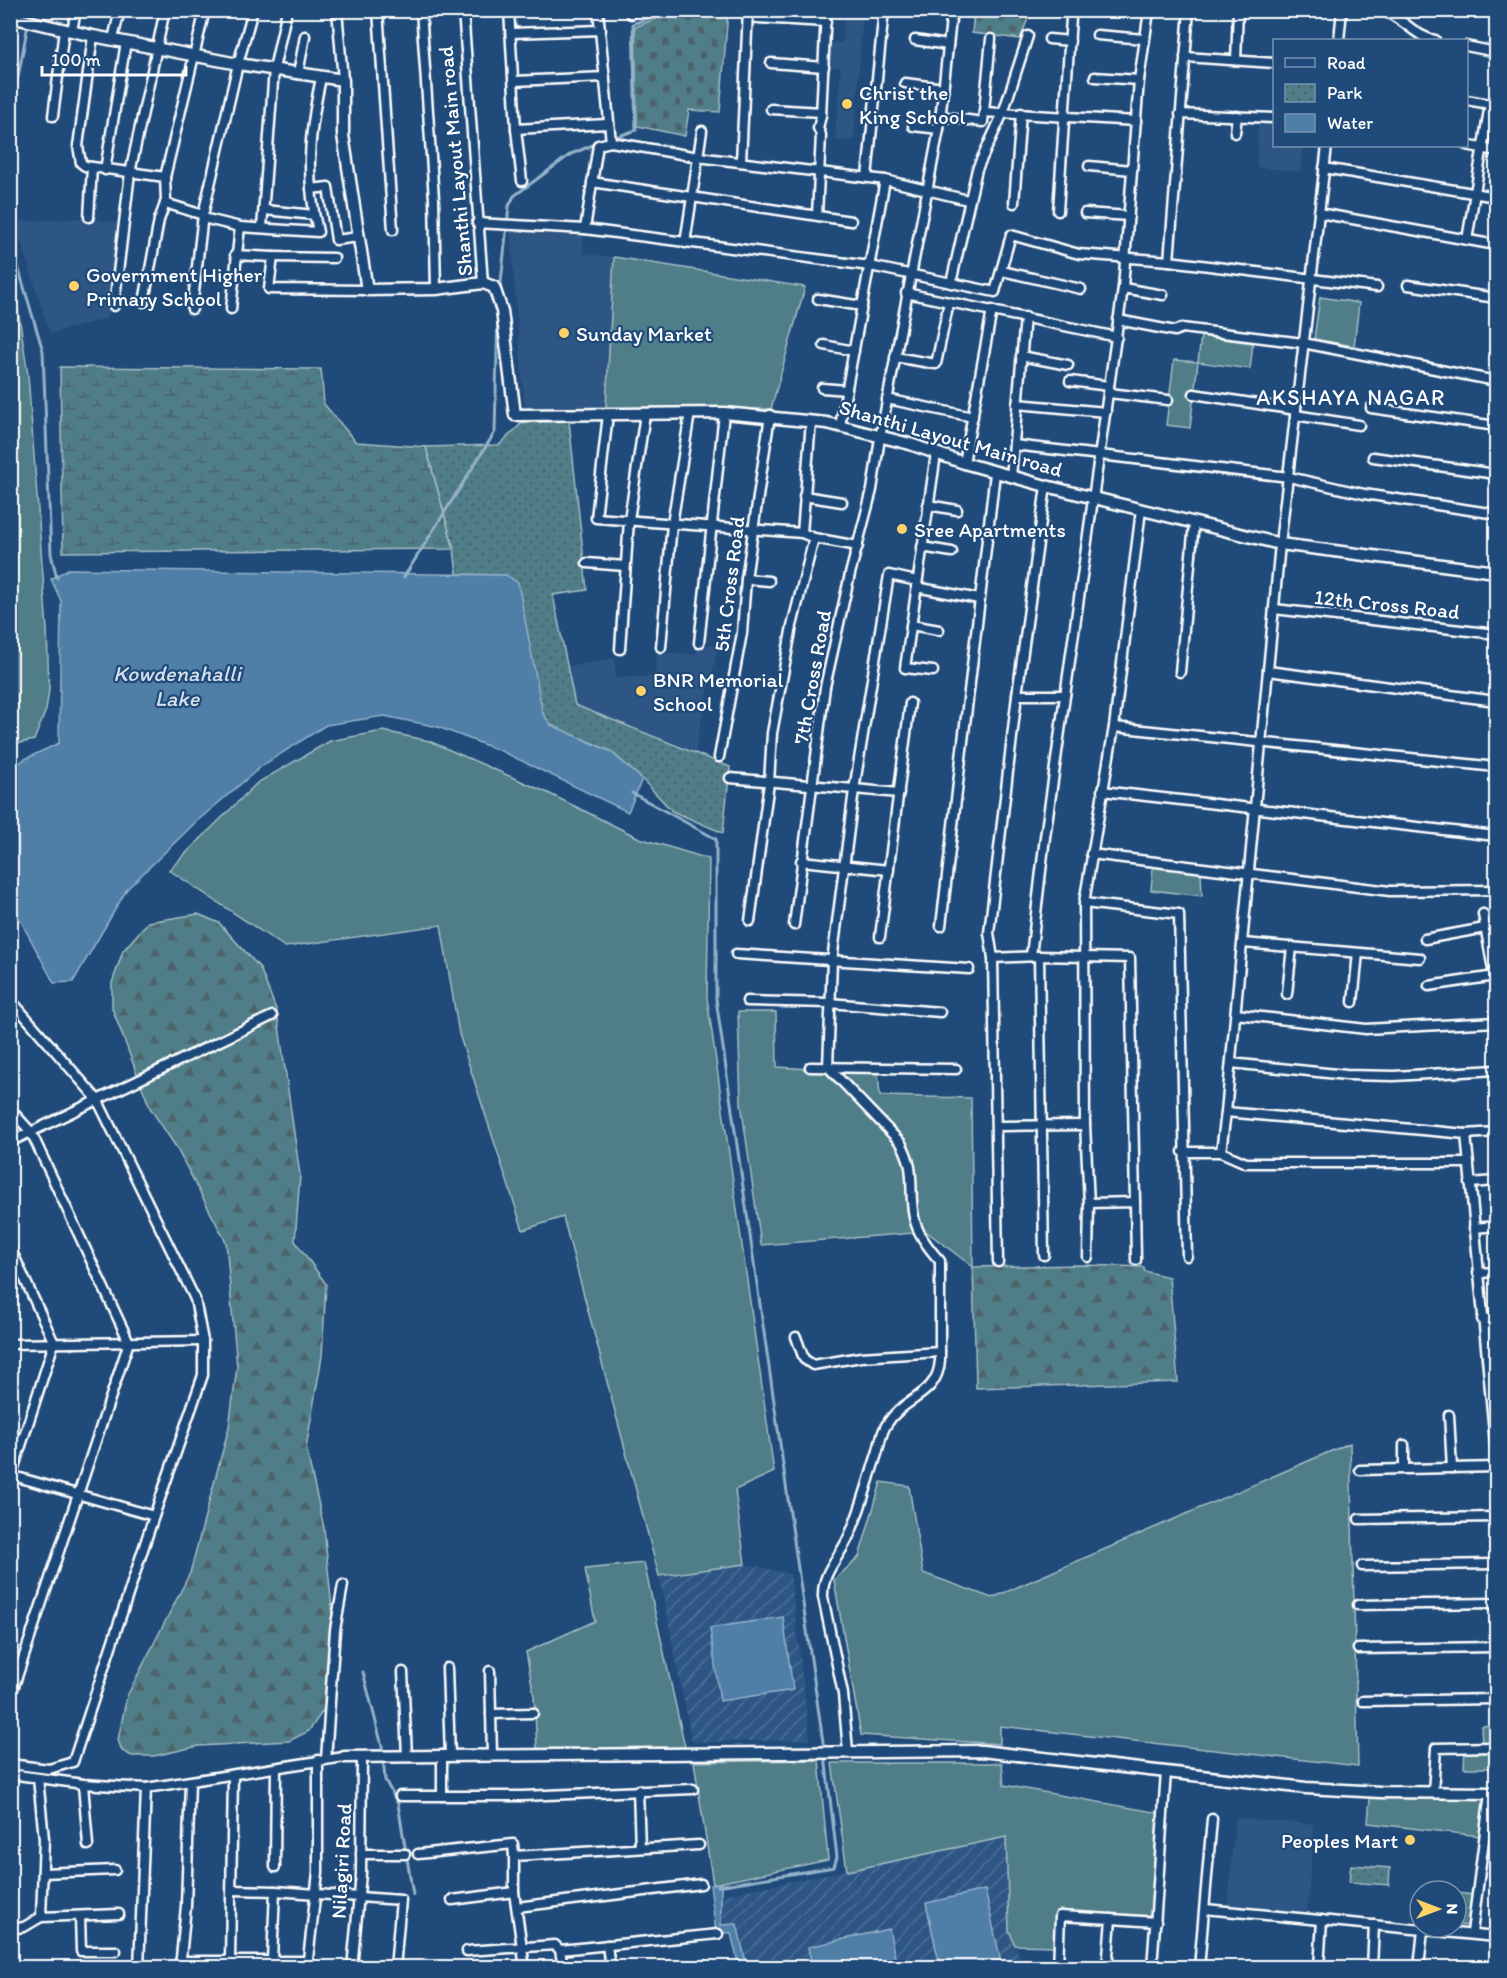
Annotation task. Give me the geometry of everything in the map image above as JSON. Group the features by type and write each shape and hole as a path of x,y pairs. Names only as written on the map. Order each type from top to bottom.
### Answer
{"street":[{"path":"53,116 68,31 76,10"},
{"path":"113,39 120,10"},
{"path":"114,306 130,173 165,10"},
{"path":"144,302 159,220 165,203 165,177 205,10"},
{"path":"192,309 203,216 238,64 253,10"},
{"path":"261,228 265,210 274,69 287,10"},
{"path":"338,10 343,80 343,135 367,290"},
{"path":"378,10 393,230"},
{"path":"421,10 434,199 436,289"},
{"name":"Shanthi Layout Main road","path":"463,10 483,283 494,287 502,311 515,415 724,413 770,415 811,421 910,444 995,473 1280,544 1497,572"},
{"path":"509,10 516,129 522,181"},
{"path":"598,10 610,142"},
{"path":"741,162 748,10"},
{"path":"817,215 821,135 818,128 821,112 826,10"},
{"path":"867,177 884,10"},
{"name":"7th Cross Road","path":"794,925 825,687 872,490 906,293 939,129 952,10"},
{"path":"1168,261 1189,10"},
{"path":"1236,60 1238,10"},
{"path":"1339,39 1342,10"},
{"path":"1380,10 1391,13 1427,39"},
{"path":"10,17 68,31 238,64 343,80"},
{"path":"757,18 826,22"},
{"path":"1058,211 1071,18"},
{"path":"1044,1255 1042,1125 1035,956 1065,695 1101,457 1123,288 1139,80 1148,18"},
{"path":"511,33 601,30"},
{"path":"1097,35 1144,39"},
{"path":"93,36 78,146 81,163 105,170 165,177"},
{"path":"298,74 305,36"},
{"path":"951,284 968,200 977,169 1003,113 1028,36"},
{"path":"939,116 983,122 991,39"},
{"path":"1049,39 1070,41"},
{"path":"915,40 948,45"},
{"path":"105,170 126,42"},
{"path":"1468,46 1497,52"},
{"path":"1185,57 1273,63"},
{"path":"771,63 824,67"},
{"path":"514,81 605,77"},
{"path":"1095,77 1139,80"},
{"path":"165,203 240,227 318,232 308,167 310,129 321,78"},
{"path":"905,83 944,88"},
{"path":"1467,240 1493,105 1468,100"},
{"path":"771,109 821,112"},
{"path":"984,112 1136,121"},
{"path":"1014,203 1021,113"},
{"path":"1180,114 1273,118"},
{"path":"1235,133 1237,116"},
{"path":"516,129 607,124"},
{"path":"913,126 939,129"},
{"path":"686,243 702,131"},
{"path":"585,229 598,145 610,142 698,157 867,177 927,188 968,200"},
{"path":"1468,146 1497,151"},
{"path":"1221,1152 1280,544 1326,147"},
{"path":"1089,166 1132,170"},
{"path":"89,217 92,167"},
{"path":"1324,168 1497,197"},
{"path":"840,426 885,180"},
{"path":"592,182 851,221"},
{"path":"311,189 328,188 336,240 358,237"},
{"path":"265,210 314,215"},
{"path":"1085,213 1129,216"},
{"path":"1319,213 1497,245"},
{"path":"477,223 585,229 870,266 995,292 1011,235 1079,254 1168,261 1377,287"},
{"path":"231,309 235,255 240,227"},
{"path":"235,255 334,258"},
{"path":"273,257 269,289 436,289 483,283"},
{"path":"1002,271 1081,289"},
{"path":"1408,285 1497,298"},
{"path":"1123,288 1163,295"},
{"path":"906,293 1117,337"},
{"path":"818,299 862,306"},
{"path":"895,357 936,364 949,302"},
{"path":"964,463 992,310"},
{"path":"1011,477 1025,317"},
{"path":"1118,321 1175,331 1182,328 1304,343 1497,381"},
{"path":"824,345 854,351"},
{"path":"1021,356 1068,365"},
{"path":"1070,381 1168,400"},
{"path":"822,388 847,390"},
{"path":"1194,394 1359,425"},
{"path":"887,399 973,417"},
{"path":"1017,404 1106,412"},
{"path":"1371,408 1497,426"},
{"path":"660,647 672,524 690,413"},
{"path":"699,643 724,413"},
{"path":"608,414 596,518 802,533 814,538 858,546"},
{"path":"620,649 629,520 645,414"},
{"name":"5th Cross Road","path":"719,757 742,633 746,579 770,415"},
{"path":"802,533 811,421"},
{"path":"1014,445 1101,457 1288,477 1364,494 1497,514"},
{"path":"933,671 905,668 936,454"},
{"path":"1373,456 1497,474"},
{"path":"941,927 995,473"},
{"path":"998,1262 998,1126 993,958 989,933 1017,695 1046,486"},
{"path":"804,496 842,502"},
{"path":"928,505 957,510"},
{"path":"1088,1257 1084,903 1114,726 1141,510"},
{"path":"1180,672 1194,523"},
{"path":"750,921 769,783 772,733 792,626 814,538"},
{"path":"922,547 952,552"},
{"path":"587,563 625,566"},
{"path":"844,1751 843,1694 823,1597 823,1583 830,1565 840,1556 851,1532 886,1424 933,1384 939,1373 940,1261 927,1247 914,1217 910,1158 902,1143 828,1067 832,961 854,790 889,575 979,599"},
{"path":"746,579 769,581"},
{"name":"12th Cross Road","path":"1274,609 1497,634"},
{"path":"911,625 939,630"},
{"path":"1268,671 1497,700"},
{"path":"1017,695 1065,695"},
{"path":"880,937 910,703"},
{"path":"1114,726 1497,767"},
{"path":"730,778 899,793"},
{"path":"1102,791 1497,836"},
{"path":"1091,854 1390,891 1497,890"},
{"path":"801,861 889,870"},
{"path":"1084,903 1179,914 1182,1152 1187,1256"},
{"path":"1483,914 1497,986"},
{"path":"1425,939 1485,928"},
{"path":"1242,943 1420,958"},
{"path":"1287,994 1292,947"},
{"path":"1353,1002 1358,953"},
{"path":"736,954 969,969"},
{"path":"993,958 1035,956 1130,958 1136,1260"},
{"path":"1429,986 1495,976"},
{"path":"10,999 97,1099 195,1299 203,1341 203,1375 154,1515 73,1762 50,1769 10,1764"},
{"path":"747,1002 829,1003 940,1012"},
{"path":"1236,1014 1366,1029 1497,1022"},
{"path":"10,1142 272,1016"},
{"path":"1231,1064 1346,1075 1394,1076 1497,1070"},
{"path":"810,1067 956,1069"},
{"path":"10,1109 31,1132 129,1342 10,1698"},
{"path":"1226,1112 1466,1134 1497,1132"},
{"path":"998,1126 1085,1125"},
{"path":"1466,1134 1482,1319 1496,1422 1497,1454"},
{"path":"1182,1152 1221,1152 1246,1163 1468,1163"},
{"path":"1470,1183 1497,1181"},
{"path":"1089,1203 1135,1202"},
{"path":"1474,1228 1497,1226"},
{"path":"10,1247 54,1343 11,1477 154,1515"},
{"path":"1478,1273 1497,1272"},
{"path":"1482,1319 1497,1318"},
{"path":"796,1337 804,1359 813,1365 861,1357 940,1352"},
{"path":"10,1344 203,1341"},
{"path":"1449,1415 1452,1468"},
{"path":"1404,1444 1404,1469"},
{"path":"1360,1470 1497,1467"},
{"path":"1359,1519 1497,1517"},
{"path":"1362,1566 1497,1564"},
{"path":"190,1782 186,1906 180,1964 230,1960 272,1960 308,1964 318,1872 322,1759 335,1630 343,1585"},
{"path":"1358,1605 1497,1603"},
{"path":"1358,1649 1497,1647"},
{"path":"442,1796 446,1756 447,1668"},
{"path":"490,1671 492,1755"},
{"path":"403,1672 407,1756"},
{"path":"1363,1701 1497,1699"},
{"path":"491,1714 533,1713"},
{"path":"1433,1793 1436,1749 1497,1747"},
{"path":"10,1774 83,1784 146,1788 344,1757 982,1751 1317,1789 1493,1793 1472,1933"},
{"name":"Nilagiri Road","path":"352,1968 362,1854 362,1757"},
{"path":"275,1867 276,1768"},
{"path":"1152,1968 1166,1772"},
{"path":"230,1960 233,1776"},
{"path":"38,1778 44,1839 41,1917"},
{"path":"83,1784 88,1845"},
{"path":"139,1968 146,1788"},
{"path":"400,1796 693,1789"},
{"path":"638,1790 640,1848"},
{"path":"1199,1968 1212,1818"},
{"path":"417,1854 513,1844 514,1892 525,1968"},
{"path":"514,1856 699,1845"},
{"path":"362,1854 405,1854"},
{"path":"43,1873 115,1870"},
{"path":"517,1907 701,1884"},
{"path":"232,1890 401,1900 395,1968"},
{"path":"272,1960 275,1891"},
{"path":"452,1900 514,1892"},
{"path":"1204,1909 1408,1928"},
{"path":"10,1929 24,1928 41,1917 119,1914"},
{"path":"80,1916 81,1951 116,1951"},
{"path":"1058,1968 1059,1916 1156,1922"},
{"path":"1107,1968 1111,1919"},
{"path":"1319,1968 1322,1920"},
{"path":"1372,1968 1374,1925"},
{"path":"1468,1933 1497,1937"},
{"path":"560,1950 718,1934"},
{"path":"1419,1968 1422,1939"},
{"path":"466,1951 555,1945 560,1950 563,1968"},
{"path":"607,1945 610,1968"},
{"path":"691,1968 704,1966"}],"shaded area":[{"name":"Christ the King School","path":"844,11 863,11 854,141 835,140 841,67 830,67 831,43 843,43"},
{"path":"1258,116 1273,117 1273,147 1303,147 1300,172 1257,167"},
{"name":"Government Higher Primary School","path":"85,218 121,223 108,318 50,334 15,222"},
{"name":"Sunday Market","path":"510,229 583,234 583,254 614,257 606,408 525,411"},
{"name":"BNR Memorial School","path":"718,645 695,751 575,705 569,666 615,658 615,678 655,676 657,652 696,654 697,647"},
{"path":"745,1564 790,1574 810,1740 692,1742 659,1576"},
{"path":"1235,1818 1314,1824 1307,1912 1228,1906"},
{"path":"1007,1837 1009,1930 1024,1967 747,1967 737,1924 721,1925 719,1896"}],"green space":[{"path":"677,10 728,11 720,112 689,110 685,136 637,126 635,27"},
{"path":"974,11 1031,11 1020,39 972,33"},
{"path":"614,257 805,287 771,409 606,408"},
{"path":"10,287 16,295 28,375 47,630 49,690 46,710 34,740 11,745"},
{"path":"1320,297 1359,303 1354,346 1314,339"},
{"path":"1201,336 1253,343 1250,369 1198,362"},
{"path":"1174,360 1198,362 1190,428 1166,425"},
{"path":"60,367 321,369 324,404 356,442 426,447 454,549 63,552"},
{"path":"569,421 587,590 553,595 575,705 730,767 723,833 672,811 642,779 610,751 551,725 543,714 506,575 457,574 454,549 426,447 499,445 522,423"},
{"path":"383,731 429,741 546,792 639,838 709,859 707,997 774,1472 735,1490 745,1564 659,1576 563,1217 523,1230 459,1034 441,925 285,947 169,870 257,783 330,741"},
{"path":"1153,866 1201,872 1202,896 1151,890"},
{"path":"198,914 219,923 260,968 277,1012 300,1175 295,1241 326,1284 322,1356 306,1448 324,1528 333,1619 333,1696 309,1731 289,1741 199,1746 154,1756 132,1756 122,1751 118,1740 127,1696 190,1573 229,1427 237,1367 226,1242 176,1147 150,1108 112,1008 112,983 123,951 148,922"},
{"path":"738,1012 776,1012 777,1067 878,1073 880,1096 971,1098 973,1267 927,1232 761,1245 741,1103"},
{"path":"1085,1265 1144,1267 1144,1271 1169,1277 1178,1382 976,1388 973,1267"},
{"path":"1350,1443 1358,1766 1000,1726 1000,1744 861,1735 834,1580 859,1557 881,1482 909,1486 923,1573 992,1598"},
{"path":"644,1563 685,1747 537,1749 534,1696 526,1652 595,1621 585,1569"},
{"path":"1496,1725 1496,1787 1493,1787 1494,1768 1464,1768 1465,1745 1482,1744 1481,1726"},
{"path":"819,1760 828,1860 713,1884 694,1762"},
{"path":"832,1763 1002,1763 1004,1785 1160,1813 1152,1919 1056,1911 1054,1946 1015,1945 1009,1930 1006,1837 847,1871"},
{"path":"1486,1797 1480,1836 1368,1823 1370,1798"},
{"path":"1351,1865 1390,1868 1389,1885 1349,1882"},
{"path":"1468,1894 1474,1895 1471,1926 1468,1926"}],"water":[{"name":"Kowdenahalli Lake","path":"68,569 506,575 518,583 543,714 551,725 610,751 642,779 628,812 501,751 438,727 384,716 326,725 263,765 196,822 127,889 73,982 54,983 11,903 10,772 23,760 59,743 61,601 51,579"},
{"path":"783,1617 793,1690 720,1701 710,1628"},
{"path":"721,1883 721,1925 737,1924 747,1967 739,1967 731,1933 716,1932 710,1885"},
{"path":"985,1890 1002,1967 940,1967 926,1903"},
{"path":"889,1929 897,1967 812,1967 808,1947"}],"waterway":[{"path":"613,138 636,130 633,24 669,10"},
{"path":"1130,10 1165,10"},
{"path":"10,120 28,24"},
{"path":"500,292 509,206 514,196 571,154 598,143"},
{"path":"10,240 43,351 51,554 57,578"},
{"path":"404,577 495,432 498,313"},
{"path":"632,793 716,839 716,999 824,1749"},
{"path":"363,1672 382,1746 385,1780 398,1804 413,1895"},
{"path":"718,1886 834,1867 837,1857 825,1756"}],"place":[{"name":"Christ the King School","path":"847,104"},
{"name":"Government Higher Primary School","path":"74,286"},
{"name":"Sunday Market","path":"564,333"},
{"name":"Sree Apartments","path":"902,529"},
{"name":"BNR Memorial School","path":"641,691"},
{"name":"Peoples Mart","path":"1410,1840"}],"district":[{"name":"AKSHAYA NAGAR","path":"1351,397"}]}
